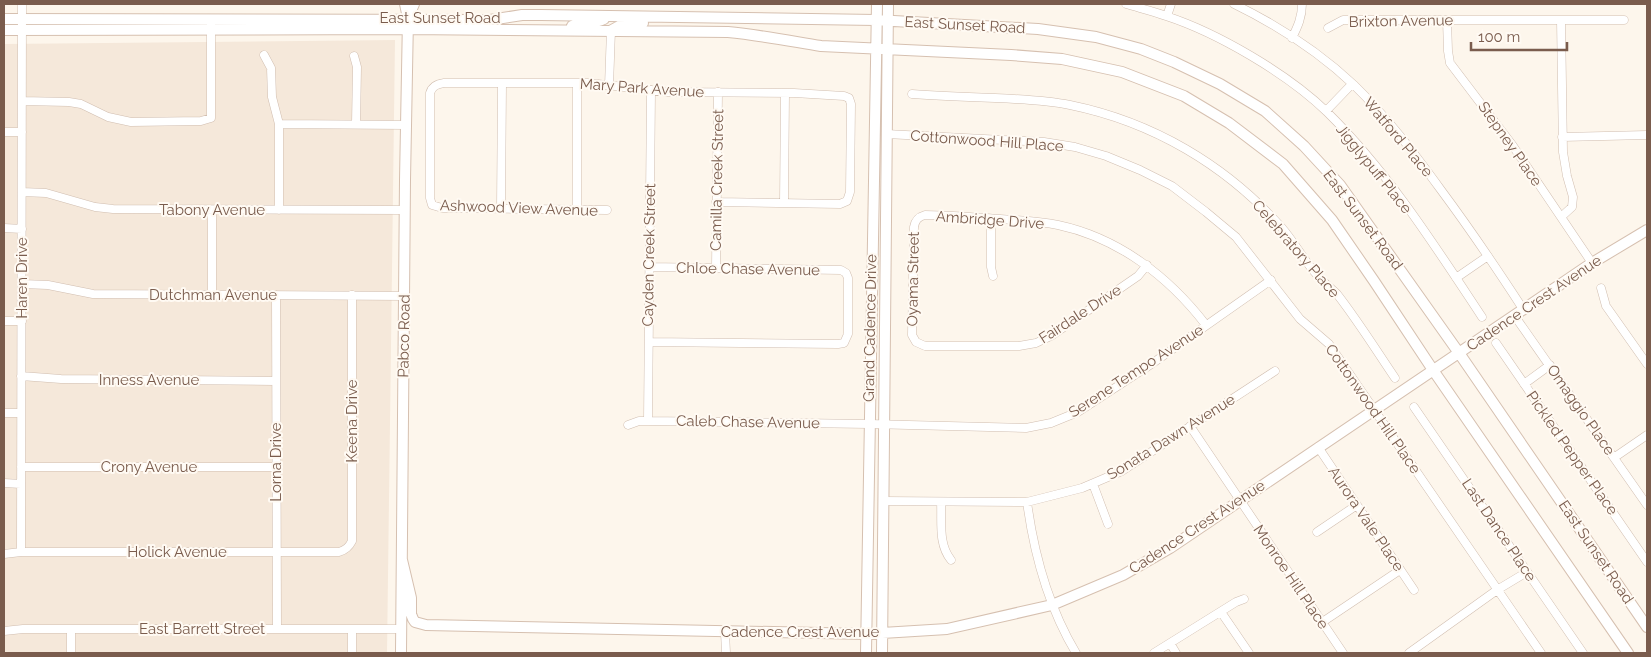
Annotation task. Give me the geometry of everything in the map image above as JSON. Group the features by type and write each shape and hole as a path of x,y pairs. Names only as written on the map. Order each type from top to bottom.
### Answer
{"main road":[{"name":"Pabco Road","path":"401,653 408,24 405,4"},
{"name":"Pabco Road","path":"408,24 414,4"},
{"name":"Grand Cadence Drive","path":"866,653 877,4"},
{"name":"Grand Cadence Drive","path":"882,653 888,4"},
{"name":"East Sunset Road","path":"4,30 211,29 408,24 490,20 522,15 876,20 1038,29 1096,37 1142,50 1174,62 1220,84 1265,111 1304,146 1340,186 1459,353 1647,627"},
{"path":"565,30 578,24 600,22 610,16"},
{"path":"611,30 625,23 653,22 673,17"},
{"name":"East Sunset Road","path":"4,19 210,18 565,30 728,32 760,35 821,46 1062,59 1122,72 1184,96 1229,123 1283,164 1332,220 1628,653"},
{"name":"Cadence Crest Avenue","path":"402,560 411,598 411,614 415,622 426,625 866,634 947,629 1052,605 1123,575 1170,548 1592,262 1647,230"}],"street":[{"name":"Haren Drive","path":"21,552 22,4"},
{"name":"Jigglypuff Place","path":"1126,4 1167,16 1237,48 1288,80 1326,111 1391,184 1482,318"},
{"path":"1167,16 1172,4"},
{"name":"Watford Place","path":"1234,4 1306,46 1352,84 1382,113 1412,149 1523,309"},
{"path":"1292,38 1302,14 1302,4"},
{"path":"22,101 81,104 108,117 131,122 201,121 211,118 210,18"},
{"name":"Brixton Avenue","path":"1328,28 1343,20 1624,20"},
{"name":"Stepney Place","path":"1447,20 1450,63 1513,146 1592,262"},
{"path":"1561,20 1562,152 1566,176 1573,197 1572,207 1561,217"},
{"path":"610,86 611,30"},
{"path":"264,56 271,68 272,97 279,124 279,210"},
{"path":"354,56 356,67 356,124"},
{"name":"Mary Park Avenue","path":"432,204 430,198 430,93 435,85 444,83 577,83 651,90 785,93 844,96 849,98 851,104 850,192 847,201 840,204 784,203"},
{"path":"501,209 502,83"},
{"path":"577,83 577,210"},
{"path":"1326,111 1352,84"},
{"name":"Cayden Creek Street","path":"648,421 651,90"},
{"name":"Camilla Creek Street","path":"716,268 718,92"},
{"path":"716,202 784,203 785,93"},
{"name":"Celebratory Place","path":"912,94 1037,100 1069,105 1130,122 1187,148 1223,172 1241,187 1283,229 1318,276 1336,293 1395,378"},
{"path":"279,124 407,125"},
{"path":"4,132 22,132"},
{"name":"Cottonwood Hill Place","path":"886,134 1044,142 1075,147 1106,156 1172,186 1200,207 1236,237 1300,319 1329,344 1541,653"},
{"path":"1562,137 1647,135"},
{"name":"Tabony Avenue","path":"22,192 46,193 95,207 113,210 405,210"},
{"name":"Ashwood View Avenue","path":"432,204 442,208 607,210"},
{"path":"212,210 212,295"},
{"name":"Ambridge Drive","path":"920,217 929,215 1028,220 1068,228 1107,242 1147,265 1181,295 1206,326"},
{"name":"Oyama Street","path":"916,342 912,332 914,227 920,217"},
{"path":"991,219 991,267 994,276"},
{"path":"4,228 22,228"},
{"path":"1456,278 1488,256"},
{"name":"Fairdale Drive","path":"916,342 925,346 1024,346 1051,336 1138,276 1147,265"},
{"name":"Chloe Chase Avenue","path":"648,342 838,344 844,343 848,334 848,278 846,273 836,270 649,267"},
{"name":"Serene Tempo Avenue","path":"869,424 1026,428 1051,423 1078,412 1271,280"},
{"name":"Dutchman Avenue","path":"22,284 48,285 93,294 404,296"},
{"path":"1601,288 1606,306 1647,364"},
{"name":"Lorna Drive","path":"276,295 277,629"},
{"name":"Keena Drive","path":"350,546 352,541 352,295"},
{"name":"Omaggio Place","path":"1514,316 1647,505"},
{"path":"4,321 22,321"},
{"name":"Pickled Pepper Place","path":"1496,343 1647,562"},
{"path":"1524,384 1550,365"},
{"name":"Sonata Dawn Avenue","path":"883,501 1027,502 1082,488 1122,471 1275,372"},
{"name":"Inness Avenue","path":"21,376 61,379 276,380"},
{"name":"Last Dance Place","path":"1414,407 1583,653"},
{"path":"4,413 21,413"},
{"name":"Caleb Chase Avenue","path":"628,425 639,421 869,424"},
{"name":"Monroe Hill Place","path":"1190,426 1343,653"},
{"path":"1615,457 1647,435"},
{"name":"Aurora Vale Place","path":"1318,448 1414,590"},
{"name":"Crony Avenue","path":"21,467 276,467"},
{"path":"4,483 21,484"},
{"path":"1093,484 1108,524"},
{"path":"941,502 942,543 945,553 951,560"},
{"path":"1027,502 1031,534 1052,605 1061,627 1076,653"},
{"path":"1317,532 1357,505"},
{"name":"Holick Avenue","path":"4,554 21,552 339,552 350,546"},
{"path":"1321,623 1400,570"},
{"path":"1408,653 1497,590 1528,572"},
{"path":"1154,653 1236,602 1244,600"},
{"path":"1221,612 1249,653"},
{"path":"71,629 71,653"},
{"name":"East Barrett Street","path":"4,631 71,629 401,629"},
{"path":"352,629 352,653"},
{"path":"725,632 726,653"},
{"path":"1170,642 1176,653"}],"shaded area":[{"path":"395,40 387,653 4,653 4,44"}]}
